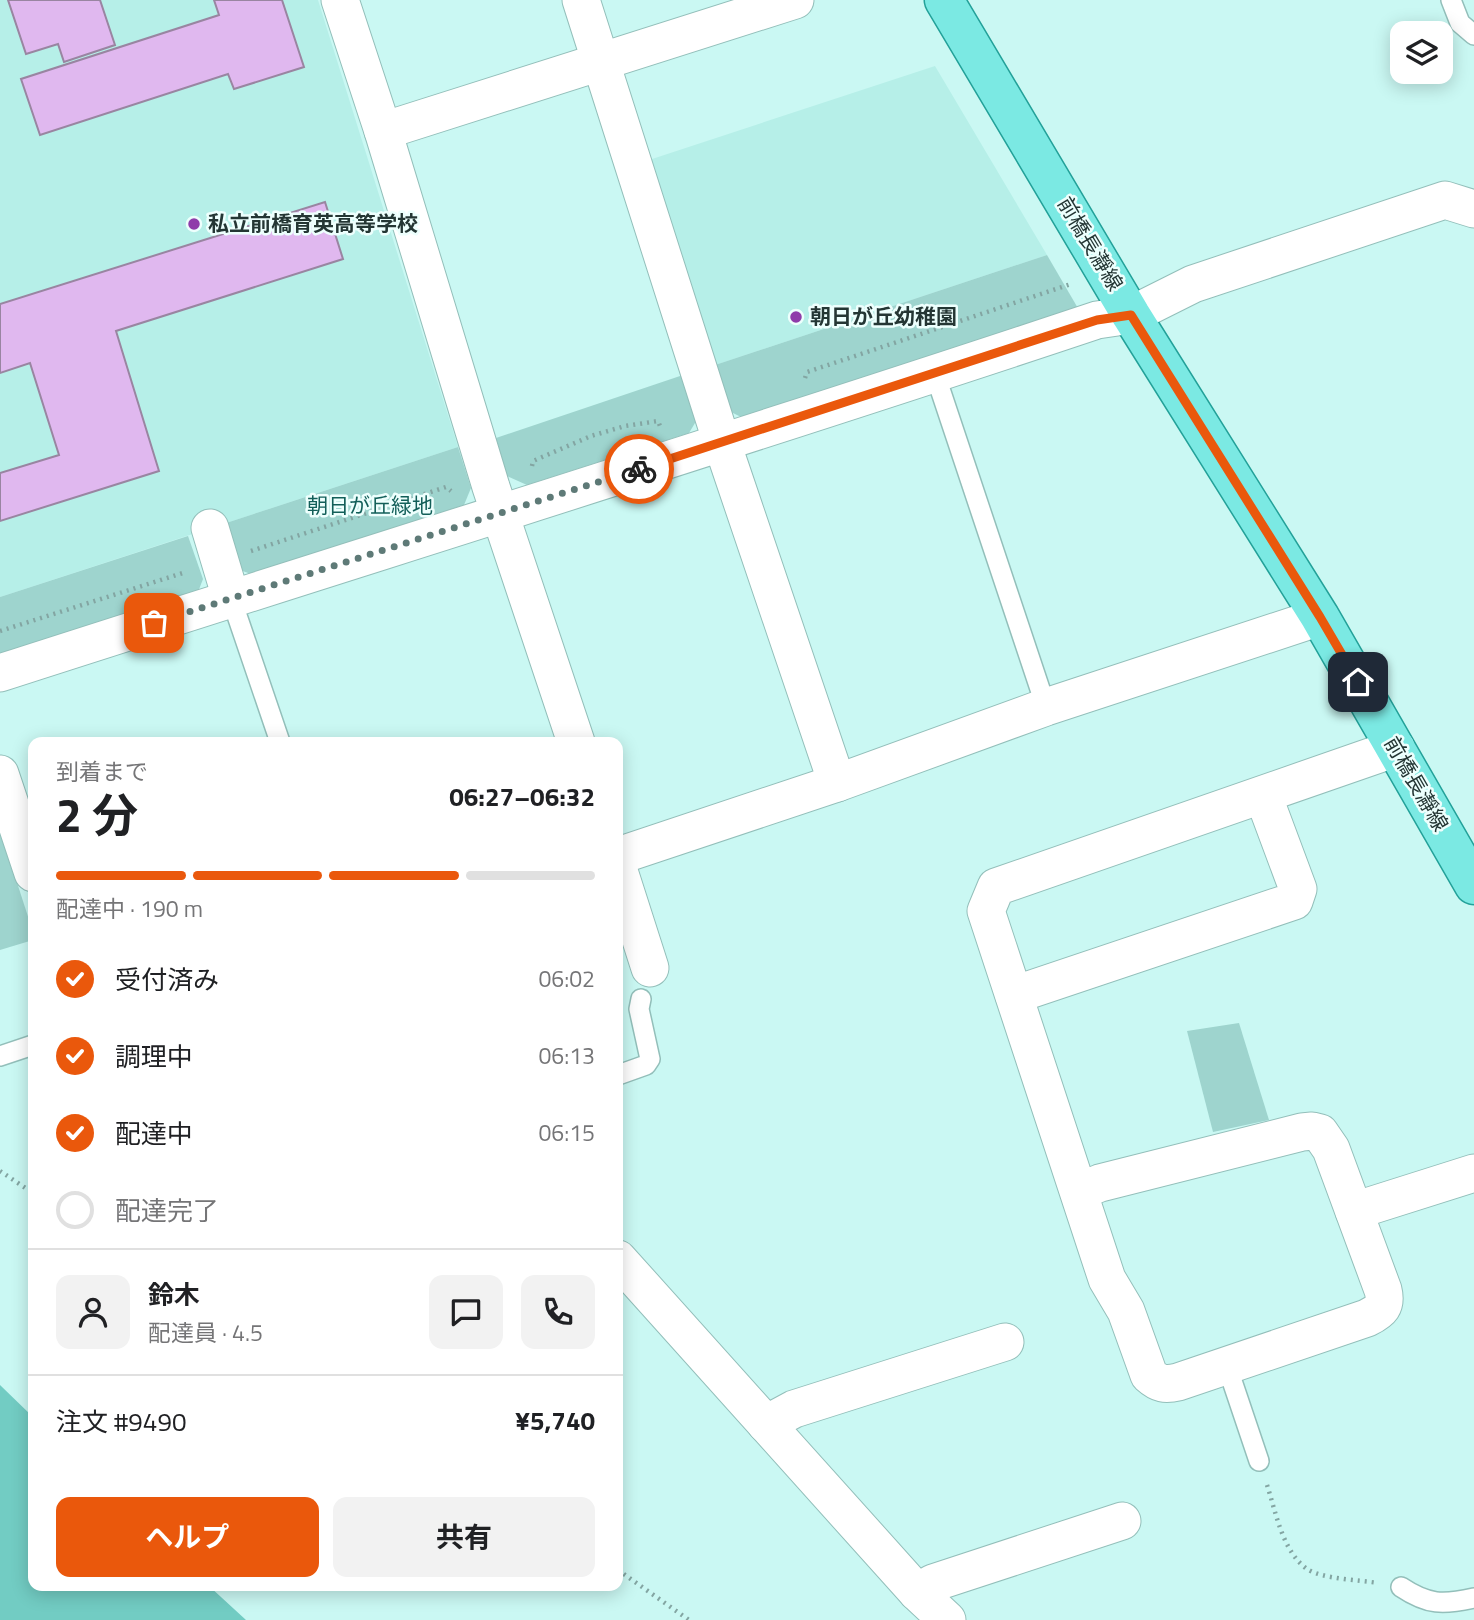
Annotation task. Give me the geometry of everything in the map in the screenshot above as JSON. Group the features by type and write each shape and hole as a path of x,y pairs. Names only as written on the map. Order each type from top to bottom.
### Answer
{"main road":[{"name":"前橋長瀞線","path":"944,0 1131,315 1320,617 1474,885"}],"street":[{"path":"340,0 383,131 499,514 574,737"},
{"path":"581,0 722,443 837,783"},
{"path":"383,131 795,0"},
{"path":"0,673 722,443 1097,320 1131,315 1193,284 1445,200 1474,209"},
{"path":"210,528 231,598"},
{"path":"623,854 837,783 1046,707 1320,617"},
{"path":"1080,1191 1100,1183 1312,1131 1320,1133 1326,1139 1384,1290 1386,1301 1382,1308 1367,1318 1167,1385 1156,1382 1149,1375 1126,1311 1107,1279 986,911 996,887 1396,748"},
{"path":"0,774 28,858"},
{"path":"1014,995 1294,901 1298,889 1263,795"},
{"path":"623,889 646,984"},
{"path":"1354,1210 1474,1173"},
{"path":"623,1265 917,1592 947,1620"},
{"path":"766,1424 794,1409 1005,1342"},
{"path":"917,1592 933,1583 1122,1521"}],"lane":[{"path":"1451,0 1460,23 1474,35"},
{"path":"935,374 1046,707"},
{"path":"231,598 278,737"},
{"path":"623,1073 646,1065 650,1059 639,1009 646,984"},
{"path":"0,1056 28,1047"},
{"path":"1227,1366 1259,1461"},
{"path":"1401,1587 1417,1598 1441,1604 1474,1598"}],"path":[{"path":"0,1171 28,1190"},
{"path":"1259,1461 1284,1538 1308,1569 1401,1587"},
{"path":"623,1574 689,1620"}],"shaded area":[{"name":"私立前橋育英高等学校","path":"0,0 318,0 458,447 0,597"},
{"path":"935,66 1047,255 715,365 646,161"}],"green space":[{"path":"1047,255 1079,310 747,420 729,411 715,365"},
{"path":"683,375 698,418 689,433 527,485 507,476 496,438"},
{"name":"朝日が丘緑地","path":"458,447 471,488 464,505 251,574 237,569 220,525"},
{"path":"188,536 203,579 198,592 0,655 0,597"},
{"path":"0,830 28,917 28,942 0,950"},
{"path":"1239,1023 1269,1120 1213,1132 1187,1031"}],"water":[{"path":"0,1385 28,1412 28,1591 214,1591 246,1620 0,1620"}],"building":[{"path":"8,0 100,0 115,45 64,62 58,44 26,54"},
{"path":"214,0 282,0 304,67 234,89 228,74 40,135 21,79 219,15"},
{"path":"325,202 343,259 116,331 159,471 0,521 0,473 59,455 30,363 0,373 0,304"}],"way so far":[{"path":"154,623 639,469"}],"place":[{"name":"私立前橋育英高等学校","path":"194,224"},
{"name":"朝日が丘幼稚園","path":"796,317"}],"route":[{"path":"639,469 1097,320 1131,315 1358,682"}]}
